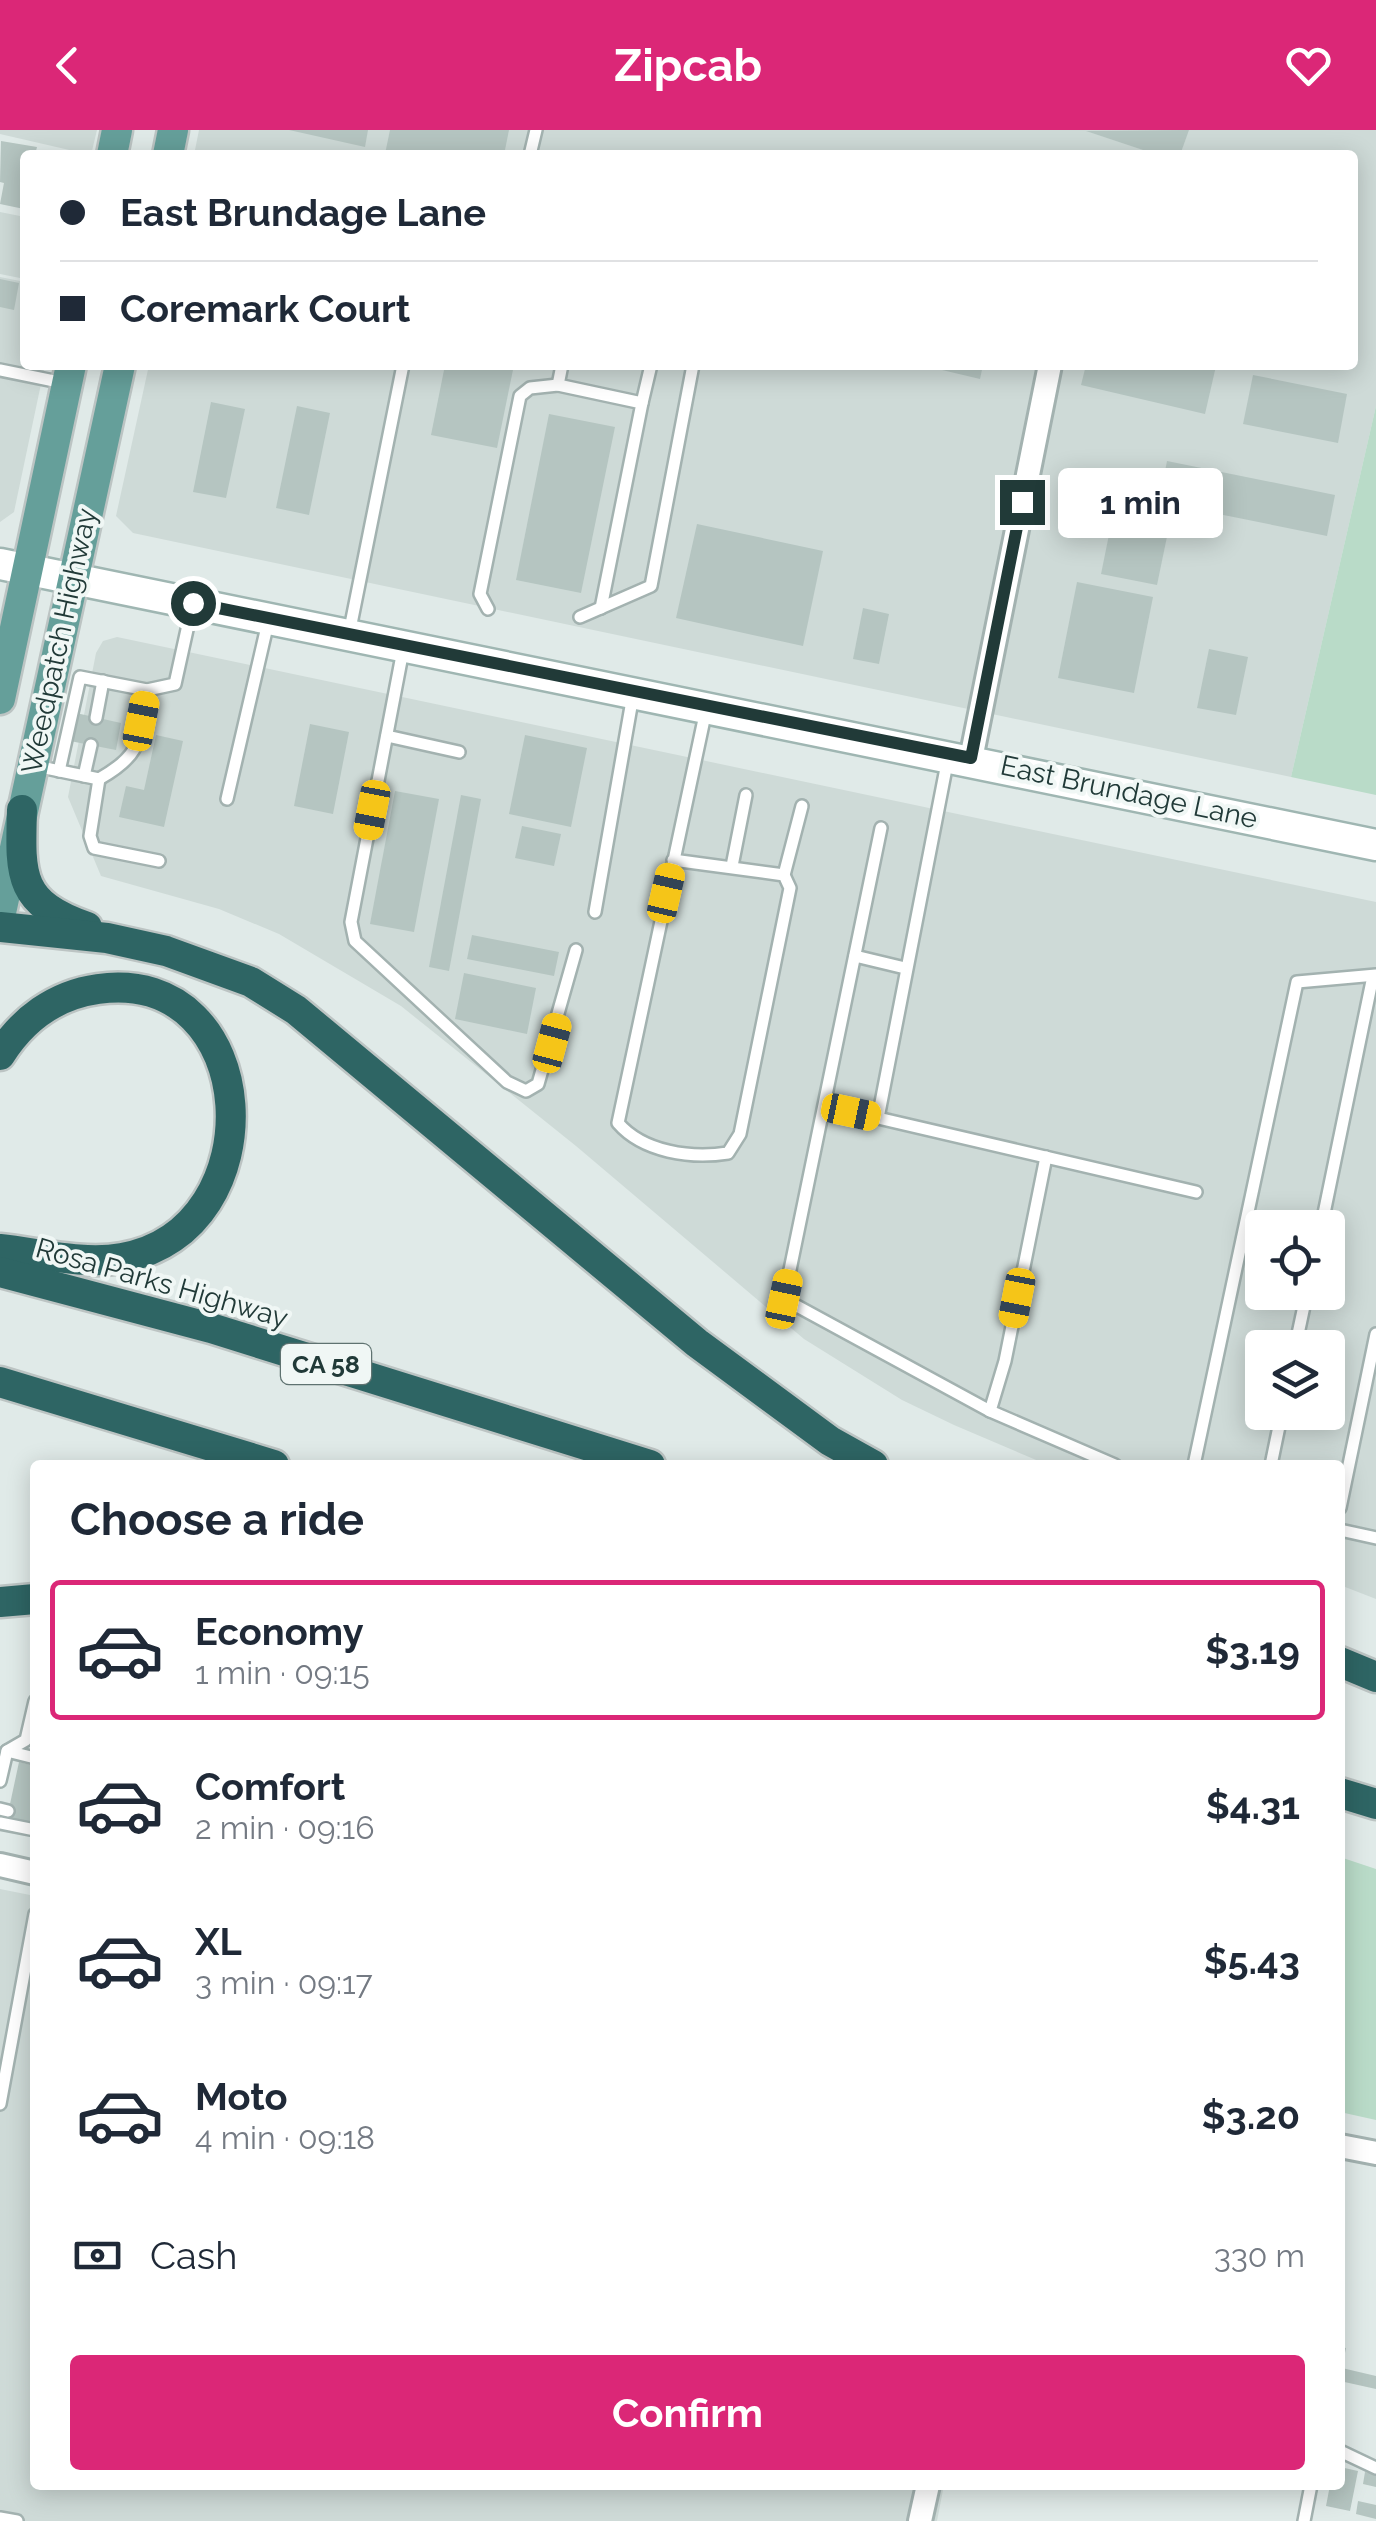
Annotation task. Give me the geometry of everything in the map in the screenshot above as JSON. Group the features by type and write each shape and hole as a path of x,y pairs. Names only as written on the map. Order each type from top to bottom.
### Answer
{"highway":[{"path":"22,810 22,878 31,894 44,906 107,938"},
{"path":"0,927 107,938 200,962 251,982 296,1010 697,1342 830,1441 865,1460"},
{"path":"0,1056 32,1017 63,998 104,988 152,993 171,999 211,1041 231,1095 233,1122 221,1176 208,1198 191,1220 148,1250 100,1260 0,1249"},
{"name":"Rosa Parks Highway","path":"0,1272 211,1328 634,1460"},
{"path":"0,1382 258,1460"},
{"path":"0,1398 190,1439"},
{"path":"0,1602 30,1599"},
{"path":"1345,1664 1376,1678"},
{"path":"1345,1682 1376,1691"},
{"path":"1345,1797 1376,1806"}],"main road":[{"name":"Weedpatch Highway","path":"0,916 22,810 46,768 66,674 71,579 119,370"},
{"name":"Weedpatch Highway","path":"0,700 13,567 70,374"},
{"name":"East Brundage Lane","path":"13,567 960,756 1376,844"}],"street":[{"path":"960,756 1049,370"},
{"path":"0,1865 30,1872"},
{"path":"1345,2147 1376,2154"},
{"path":"920,2521 927,2490"}],"lane":[{"path":"0,370 70,374"},
{"path":"349,634 402,370"},
{"path":"558,385 561,370"},
{"path":"601,608 649,370"},
{"path":"580,617 651,586 692,370"},
{"path":"488,610 480,594 520,396 530,388 558,385 642,403"},
{"path":"66,674 147,690 175,684 193,603"},
{"path":"227,799 269,618"},
{"path":"404,646 351,922 355,940 507,1082 526,1091 538,1084 576,950"},
{"path":"96,718 103,681"},
{"path":"46,768 99,779 127,763 135,752 147,690"},
{"path":"595,912 633,691"},
{"path":"707,706 618,1123 632,1140 699,1158 728,1153 740,1134 790,888 784,875 802,806"},
{"path":"387,736 458,752"},
{"path":"84,776 91,745"},
{"path":"878,1118 906,968 960,756"},
{"path":"99,779 90,836 94,848 160,861"},
{"path":"732,866 746,794"},
{"path":"881,828 784,1299 990,1411 1104,1460"},
{"path":"673,860 784,875"},
{"path":"855,956 906,968"},
{"path":"1195,1460 1297,982 1375,975 1324,1210"},
{"path":"824,1107 1196,1192"},
{"path":"990,1411 1046,1157"},
{"path":"1345,1484 1376,1334"},
{"path":"1272,1460 1278,1430"},
{"path":"1345,1531 1376,1538"},
{"path":"4,1785 6,1757 26,1740 30,1723"},
{"path":"6,1757 30,1758"},
{"path":"6,1757 18,1766"},
{"path":"0,1822 30,1829"},
{"path":"0,2104 30,1941"},
{"path":"1345,2453 1376,2468"},
{"path":"1304,2521 1309,2490"},
{"path":"0,2518 17,2521"}],"shaded area":[{"path":"0,130 97,130 92,150 69,150 0,134"},
{"path":"199,130 1376,130 1376,406 1291,777 133,533 116,516 148,370 1358,370 1358,150 195,150"},
{"path":"0,212 20,216 20,278 0,274"},
{"path":"0,277 20,281 20,370 44,370 14,512 0,522"},
{"path":"117,637 1376,902 1376,1599 1345,1587 1345,1460 1036,1460 902,1400 804,1339 576,1146 401,1006 279,934 219,909 101,876 68,797 96,653 103,641"},
{"path":"0,1889 30,1895 30,2490 943,2490 937,2521 0,2521"}],"green space":[{"path":"1376,406 1376,795 1291,777"},
{"path":"1345,1859 1376,1869 1376,2120 1345,2113"}],"building":[{"path":"289,130 368,130 365,147"},
{"path":"390,130 509,130 505,150 386,150"},
{"path":"1189,130 1182,150 1143,150 1086,131"},
{"path":"1,141 37,147 20,150 20,208 0,204 4,183 0,182"},
{"path":"0,279 19,283 14,310 0,307"},
{"path":"444,370 513,370 497,448 431,435"},
{"path":"942,370 982,370 980,379"},
{"path":"1085,370 1215,370 1205,414 1081,385"},
{"path":"1253,375 1347,394 1338,443 1243,424"},
{"path":"211,402 245,409 226,498 193,492"},
{"path":"297,406 330,413 309,515 276,508"},
{"path":"549,414 615,427 581,593 516,580"},
{"path":"1167,461 1335,495 1327,536 1159,502"},
{"path":"1113,515 1169,527 1157,585 1101,574"},
{"path":"697,524 823,551 803,646 676,618"},
{"path":"1077,582 1153,597 1134,693 1058,678"},
{"path":"863,608 889,614 879,664 853,659"},
{"path":"1209,649 1248,657 1236,715 1197,708"},
{"path":"76,713 121,723 116,750 70,741"},
{"path":"310,724 349,732 333,814 294,806"},
{"path":"156,735 183,741 164,827 119,817 126,786 144,790"},
{"path":"525,735 587,748 571,827 509,814"},
{"path":"395,791 439,799 414,932 370,924"},
{"path":"461,795 481,799 449,971 429,967"},
{"path":"522,826 561,834 554,866 515,858"},
{"path":"472,935 559,952 554,976 467,959"},
{"path":"464,973 536,988 527,1034 455,1019"},
{"path":"19,1762 30,1765 30,1823 7,1818"},
{"path":"1345,2369 1376,2376 1376,2389 1345,2382"},
{"path":"1345,2468 1358,2471 1350,2511 1326,2506 1329,2490 1345,2490"},
{"path":"1365,2472 1376,2474 1376,2487 1363,2484"},
{"path":"1358,2501 1376,2505 1376,2519 1356,2514"}],"route":[{"path":"193,603 971,758 1022,502"}]}
